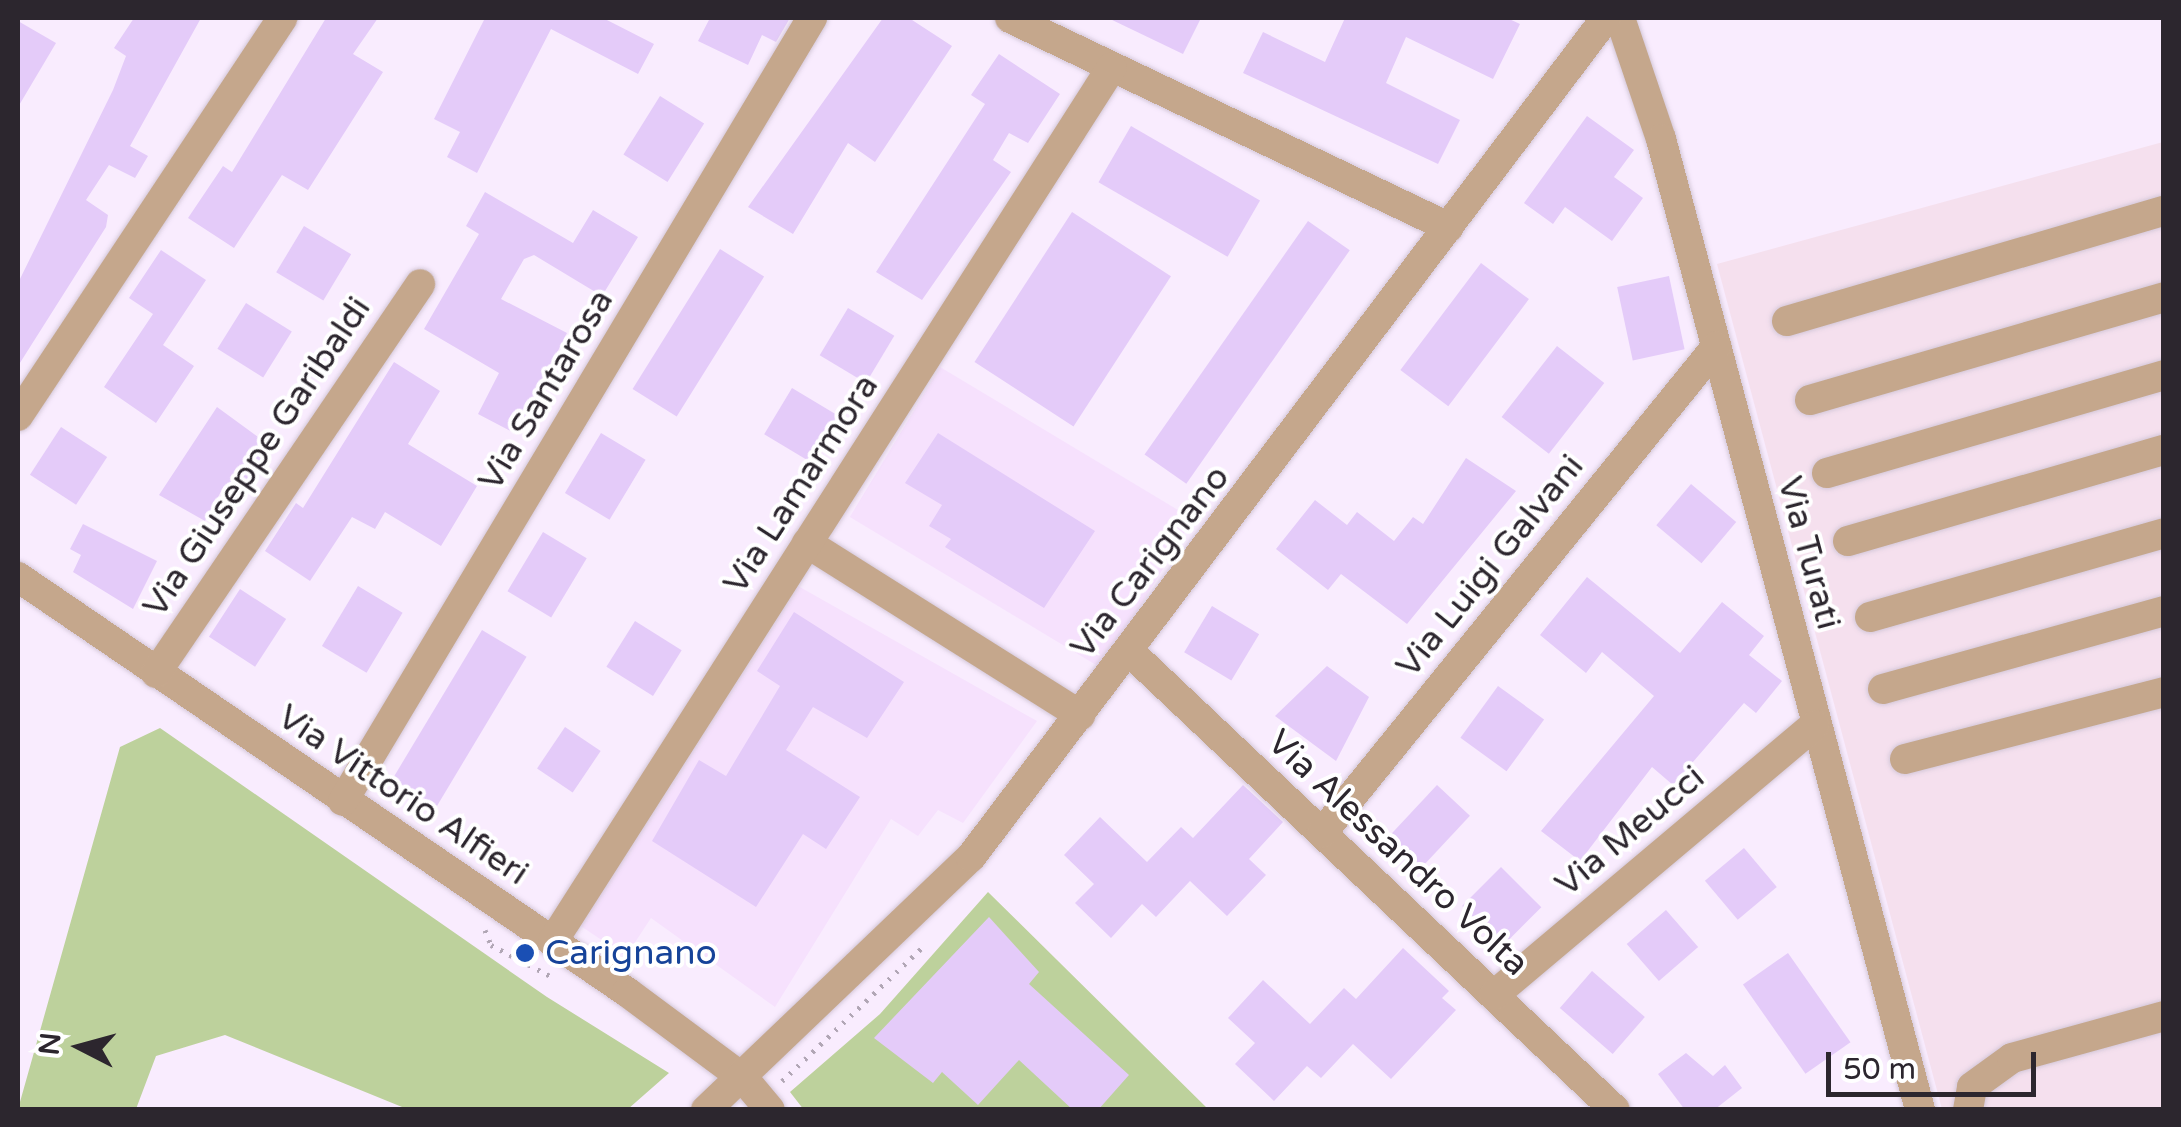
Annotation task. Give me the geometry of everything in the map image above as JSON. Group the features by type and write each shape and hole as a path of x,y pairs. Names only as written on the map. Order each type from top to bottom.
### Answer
{"street":[{"path":"18,416 282,18"},
{"name":"Via Santarosa","path":"343,801 812,18"},
{"path":"1010,18 1449,227"},
{"name":"Via Carignano","path":"706,1110 744,1079 972,857 1606,18"},
{"name":"Via Turati","path":"1620,18 1716,347 1920,1110"},
{"name":"Via Lamarmora","path":"553,941 1112,67"},
{"path":"1787,321 2164,212"},
{"name":"Via Giuseppe Garibaldi","path":"156,673 420,284"},
{"path":"1810,400 2164,297"},
{"name":"Via Luigi Galvani","path":"1322,833 1716,347"},
{"path":"1827,473 2164,376"},
{"path":"1848,540 2164,450"},
{"path":"1870,617 2164,533"},
{"path":"807,543 1080,714"},
{"name":"Via Vittorio Alfieri","path":"18,578 553,941 744,1079 770,1110"},
{"path":"1884,689 2164,611"},
{"name":"Via Alessandro Volta","path":"1130,651 1615,1110"},
{"path":"1905,759 2164,692"},
{"name":"Via Meucci","path":"1494,995 1816,725"},
{"path":"1968,1110 1972,1087 2012,1058 2164,1016"}],"shaded area":[{"path":"2163,142 2163,1109 1942,1109 1717,264"},
{"path":"940,367 1193,519 1103,669 850,517"},
{"path":"798,586 1037,721 963,823 938,810 918,836 891,819 775,1007 651,918 626,956 579,925"}],"green space":[{"path":"160,728 547,997 669,1073 628,1109 407,1109 225,1035 156,1056 136,1109 18,1109 120,747"},
{"path":"988,892 1208,1109 804,1110 790,1092 880,1014"}],"building":[{"path":"134,18 201,18 130,146 148,156 135,178 109,165 86,200 108,215 106,227 18,366 18,283 113,90 126,56 114,48"},
{"path":"326,18 378,18 353,54 383,72 308,190 282,175 234,248 188,218 223,166 232,172"},
{"path":"485,18 603,18 654,44 638,74 551,29 477,173 447,157 460,132 434,119"},
{"path":"710,18 790,18 776,42 762,35 748,65 698,41"},
{"path":"883,18 909,18 952,46 875,162 848,143 793,234 748,207"},
{"path":"1108,18 1201,18 1183,54"},
{"path":"1345,18 1507,18 1520,24 1493,79 1406,37 1386,83 1460,120 1438,164 1243,73 1263,32 1325,62"},
{"path":"18,21 56,43 18,107"},
{"path":"999,54 1060,94 1028,143 1009,133 993,160 1011,172 922,300 876,272 985,104 971,95"},
{"path":"660,96 704,124 668,182 623,155"},
{"path":"1587,116 1634,150 1614,177 1643,198 1612,241 1565,207 1553,224 1524,203"},
{"path":"1131,126 1260,200 1228,257 1098,182"},
{"path":"485,192 573,243 593,210 638,237 602,296 534,255 524,259 501,299 567,333 516,434 478,414 499,373 424,329 479,234 466,226"},
{"path":"1072,212 1171,276 1073,426 975,362"},
{"path":"1308,221 1350,250 1186,484 1145,454"},
{"path":"304,226 351,254 323,301 276,272"},
{"path":"720,249 764,277 677,416 633,389"},
{"path":"161,250 206,280 163,345 194,366 156,423 104,387 153,314 129,298"},
{"path":"1481,263 1529,299 1448,406 1400,370"},
{"path":"1669,276 1685,349 1633,360 1617,287"},
{"path":"246,303 292,332 263,377 217,349"},
{"path":"848,308 894,336 866,383 820,355"},
{"path":"1557,346 1604,383 1549,454 1502,417"},
{"path":"394,362 440,391 408,444 477,486 441,546 385,512 375,529 352,517 310,581 265,551 296,503 303,508"},
{"path":"792,388 838,416 810,462 764,434"},
{"path":"217,407 273,448 237,496 224,486 205,521 159,495"},
{"path":"61,427 107,457 76,505 30,475"},
{"path":"601,433 646,460 610,520 565,493"},
{"path":"938,433 1095,531 1044,608 945,547 951,539 929,526 942,505 905,483"},
{"path":"1466,458 1516,491 1407,624 1341,574 1328,590 1276,549 1315,500 1347,525 1357,512 1394,541 1413,517 1423,524"},
{"path":"1691,484 1736,522 1701,563 1656,525"},
{"path":"83,524 157,561 133,609 73,572 81,555 70,549"},
{"path":"543,532 587,558 551,617 507,591"},
{"path":"1587,577 1680,653 1722,602 1764,636 1749,655 1782,681 1756,713 1744,703 1673,785 1652,767 1580,861 1541,831 1654,696 1602,652 1586,673 1540,635"},
{"path":"358,586 403,613 367,673 322,646"},
{"path":"240,589 286,619 255,667 209,637"},
{"path":"1212,606 1259,634 1231,681 1184,652"},
{"path":"794,612 904,682 867,738 813,707 786,750 860,797 826,849 803,834 756,907 652,841 699,760 726,776 780,686 757,671"},
{"path":"635,621 682,650 653,696 606,667"},
{"path":"482,630 527,657 437,806 392,779"},
{"path":"1327,666 1369,697 1336,761 1275,716"},
{"path":"1498,686 1544,720 1506,771 1460,738"},
{"path":"565,727 601,751 573,792 537,768"},
{"path":"1243,785 1283,822 1249,859 1266,875 1227,916 1190,881 1156,917 1142,904 1111,938 1075,903 1094,884 1064,855 1100,817 1147,862 1181,827 1193,838"},
{"path":"1437,785 1470,816 1418,871 1385,841"},
{"path":"1744,848 1777,887 1738,920 1705,881"},
{"path":"1501,867 1541,907 1502,946 1462,906"},
{"path":"1666,910 1698,947 1659,981 1627,944"},
{"path":"989,917 1039,972 1029,984 1129,1075 1098,1110 1073,1110 1019,1060 978,1105 942,1072 933,1083 874,1038"},
{"path":"1403,948 1449,991 1442,998 1456,1010 1391,1079 1353,1044 1321,1078 1307,1066 1274,1101 1235,1064 1255,1043 1228,1018 1263,980 1310,1024 1344,988 1356,999"},
{"path":"1788,953 1851,1042 1805,1074 1743,985"},
{"path":"1592,971 1645,1017 1613,1054 1560,1008"},
{"path":"1686,1053 1713,1076 1725,1065 1742,1088 1714,1110 1685,1110 1658,1074"}],"place":[{"name":"Carignano","path":"525,953"}]}
